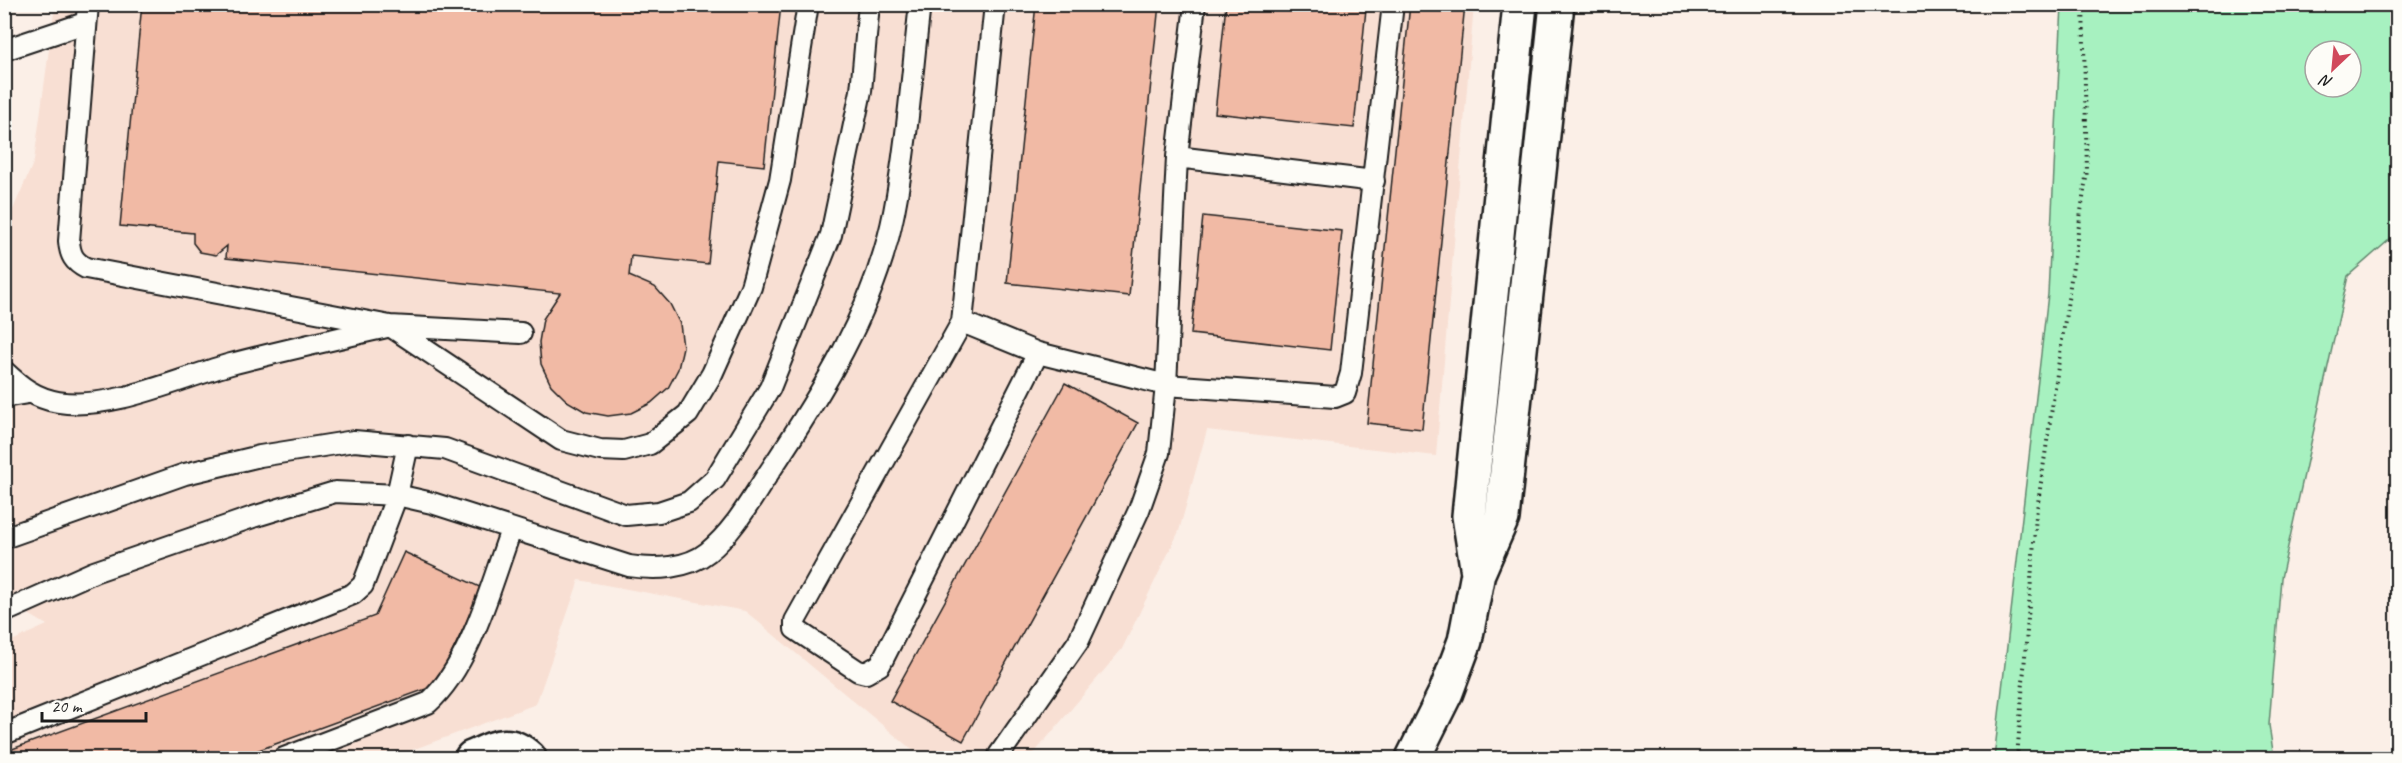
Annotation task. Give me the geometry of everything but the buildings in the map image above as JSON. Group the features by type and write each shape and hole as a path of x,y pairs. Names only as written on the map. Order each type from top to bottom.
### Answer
{"street":[{"path":"1478,573 1469,516 1520,4"},
{"path":"1413,759 1446,692 1465,641 1478,573 1502,518 1557,4"},
{"path":"472,759 498,747 506,746 519,749 529,759"}],"lane":[{"path":"4,371 28,393 59,403 84,403 124,397 229,365 390,326 561,440 600,450 624,451 650,444 688,414 712,374 751,287 780,180 808,4"},
{"path":"4,538 185,474 260,456 354,441 445,449 626,515 659,512 689,502 716,479 770,387 831,235 861,91 869,4"},
{"path":"4,612 94,572 253,517 335,492 397,495 432,503 629,566 652,569 672,567 706,554 731,530 812,408 844,351 876,277 894,213 920,4"},
{"path":"995,4 962,322 795,621 795,630 858,671 866,673 880,665 1038,353"},
{"path":"999,755 1078,642 1139,510 1159,453 1166,385 1177,157 1195,4"},
{"path":"962,322 1038,353 1166,385 1335,397 1345,393 1351,373 1393,4"},
{"path":"4,51 87,14 69,241 69,251 78,264 86,268 390,326 521,333"},
{"path":"1177,157 1374,181"},
{"path":"4,396 28,393"},
{"path":"4,734 353,594 363,585 397,495 408,446"},
{"path":"284,759 428,703 442,691 465,652 511,530"}],"path":[{"path":"2016,759 2036,516 2087,171 2083,4"}],"shaded area":[{"path":"55,5 1474,5 1436,456 1207,430 1179,531 1122,649 1030,758 922,758 745,611 579,580 536,704 390,758 5,758 5,644 47,625 5,600 5,228 34,161"}],"green space":[{"path":"2062,5 2397,5 2397,233 2348,276 2281,578 2269,725 2274,758 1994,758 2048,294"}]}
